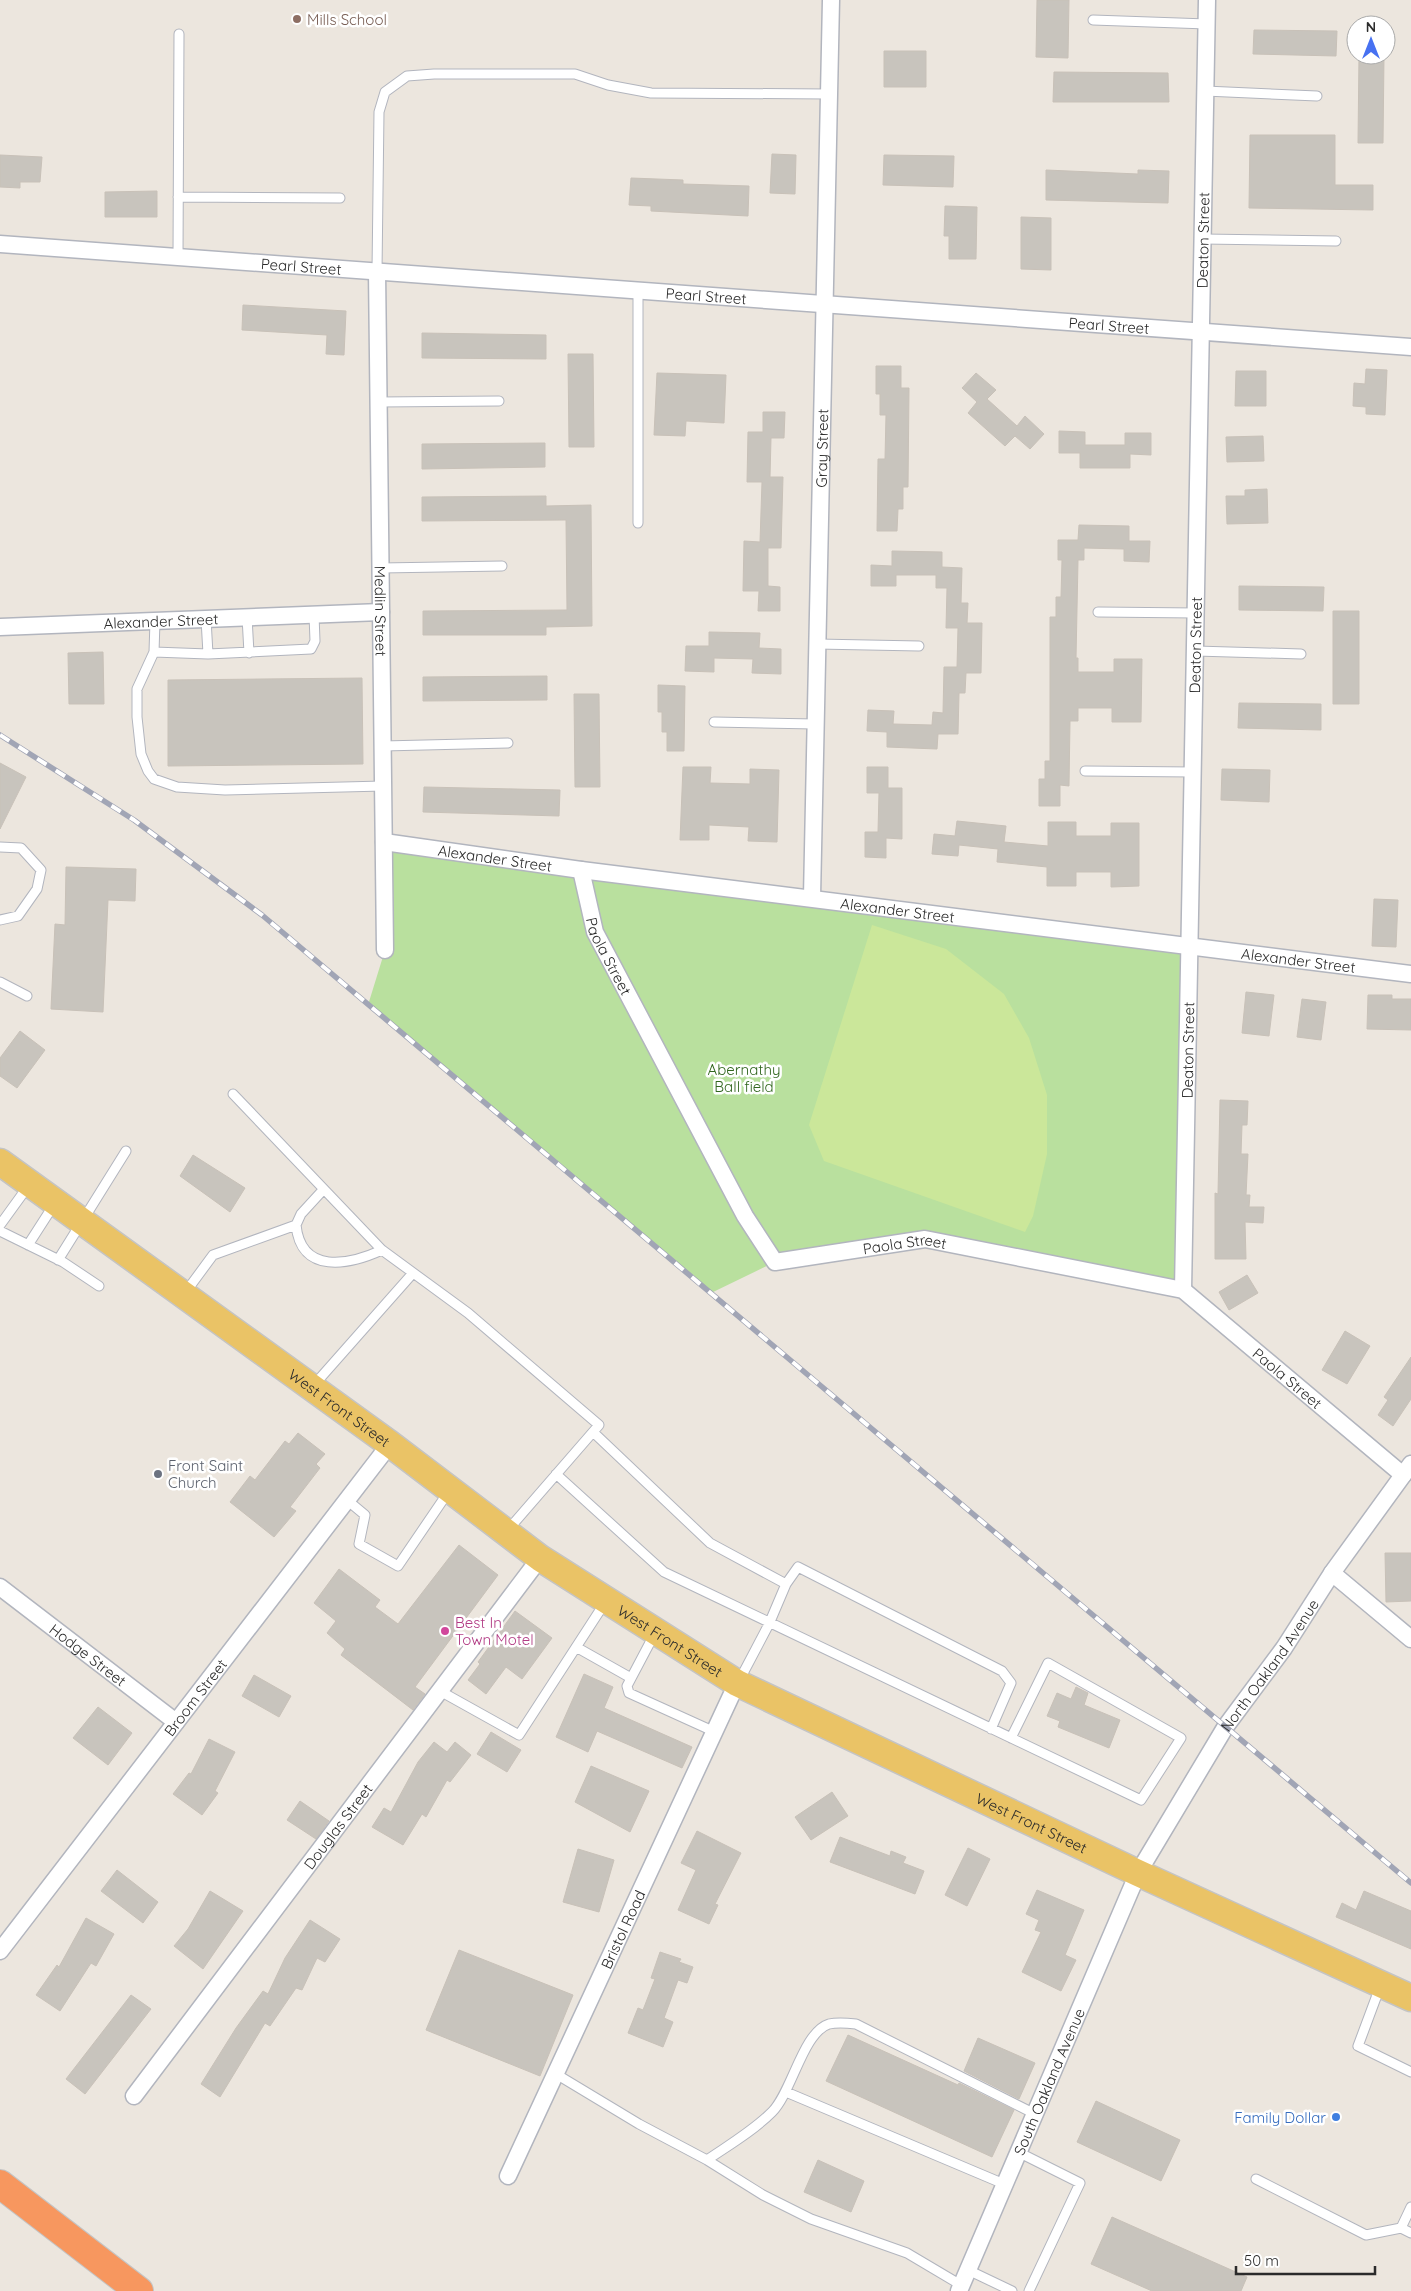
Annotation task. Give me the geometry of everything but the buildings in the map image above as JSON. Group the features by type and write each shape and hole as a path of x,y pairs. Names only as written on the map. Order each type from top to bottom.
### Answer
{"highway":[{"path":"0,2184 139,2291"}],"main road":[{"name":"West Front Street","path":"1,1165 312,1387 540,1558 738,1683 1138,1872 1411,1998"}],"street":[{"name":"Gray Street","path":"812,897 831,0"},
{"name":"Deaton Street","path":"1183,1290 1207,0"},
{"name":"Pearl Street","path":"0,244 1411,347"},
{"name":"Medlin Street","path":"377,271 385,950"},
{"name":"Alexander Street","path":"0,627 381,612"},
{"name":"Alexander Street","path":"384,842 581,870 812,897 1411,974"},
{"name":"Paola Street","path":"581,870 595,932 745,1216 775,1262 925,1239 1183,1290 1407,1469"},
{"name":"Broom Street","path":"0,1951 390,1444"},
{"name":"North Oakland Avenue","path":"1138,1872 1226,1726 1284,1648 1332,1574 1407,1469"},
{"name":"Douglas Street","path":"134,2096 540,1558"},
{"path":"1332,1574 1411,1639"},
{"name":"Hodge Street","path":"0,1587 176,1722"},
{"name":"Bristol Road","path":"508,2176 738,1683"},
{"name":"South Oakland Avenue","path":"960,2288 1138,1872"}],"lane":[{"path":"1093,20 1207,24"},
{"path":"178,257 179,34"},
{"path":"377,271 379,112 385,92 407,76 434,74 575,74 608,85 651,93 829,94"},
{"path":"1206,91 1317,96"},
{"path":"178,197 340,198"},
{"path":"1203,239 1336,241"},
{"path":"638,290 638,523"},
{"path":"379,402 499,401"},
{"path":"381,568 502,566"},
{"path":"1098,612 1196,613"},
{"path":"154,652 208,654 310,649 315,641 314,615"},
{"path":"247,618 249,653"},
{"path":"206,619 208,654"},
{"path":"155,621 154,652 137,689 137,717 141,754 148,771 154,779 177,787 216,790 383,786"},
{"path":"817,644 919,646"},
{"path":"1196,651 1301,654"},
{"path":"714,722 816,724"},
{"path":"383,746 508,744"},
{"path":"1084,772 1194,772"},
{"path":"0,847 22,848 40,870 36,889 18,916 0,920"},
{"path":"0,982 28,996"},
{"path":"233,1094 382,1250 468,1313 599,1425 506,1532"},
{"path":"58,1260 126,1151"},
{"path":"0,1225 30,1184"},
{"path":"323,1190 301,1214 296,1226 302,1246 311,1255 324,1263 355,1262 382,1250"},
{"path":"28,1245 55,1202"},
{"path":"184,1295 213,1255 296,1226"},
{"path":"0,1231 58,1260 99,1286"},
{"path":"312,1387 413,1273"},
{"path":"593,1432 710,1543 786,1584"},
{"path":"556,1474 664,1572 769,1624 1142,1800 1181,1738 1048,1662 1011,1738"},
{"path":"347,1500 365,1515 359,1544 398,1566 450,1489"},
{"path":"738,1683 769,1624 786,1584 798,1567 1002,1671 1011,1683 991,1729"},
{"path":"440,1691 519,1735 607,1600"},
{"path":"656,1631 626,1686 628,1693 715,1732"},
{"path":"576,1647 631,1678"},
{"path":"1381,1985 1358,2046 1411,2072"},
{"path":"707,2160 754,2128 773,2111 786,2092 810,2040 828,2024 841,2022 856,2024 957,2077 1035,2114"},
{"path":"556,2074 639,2124 707,2160 762,2195 811,2219 907,2253 960,2288"},
{"path":"786,2092 1004,2184"},
{"path":"1018,2152 1080,2183 1029,2291"},
{"path":"1256,2179 1366,2235 1401,2228 1411,2233"},
{"path":"1401,2228 1411,2207"},
{"path":"968,2270 1012,2291"}],"green space":[{"name":"Abernathy Ball field","path":"384,842 1190,945 1183,1290 925,1239 775,1262 709,1294 368,1005 385,950"},
{"path":"872,925 946,949 1004,994 1029,1038 1047,1095 1047,1154 1033,1216 1025,1232 824,1161 809,1125"}],"railway":[{"path":"0,735 134,820 262,915 1411,1883"}],"place":[{"name":"Mills School","path":"297,19"},
{"name":"Front Saint Church","path":"158,1474"},
{"name":"Best In Town Motel","path":"445,1631"},
{"name":"Family Dollar","path":"1336,2117"}]}
